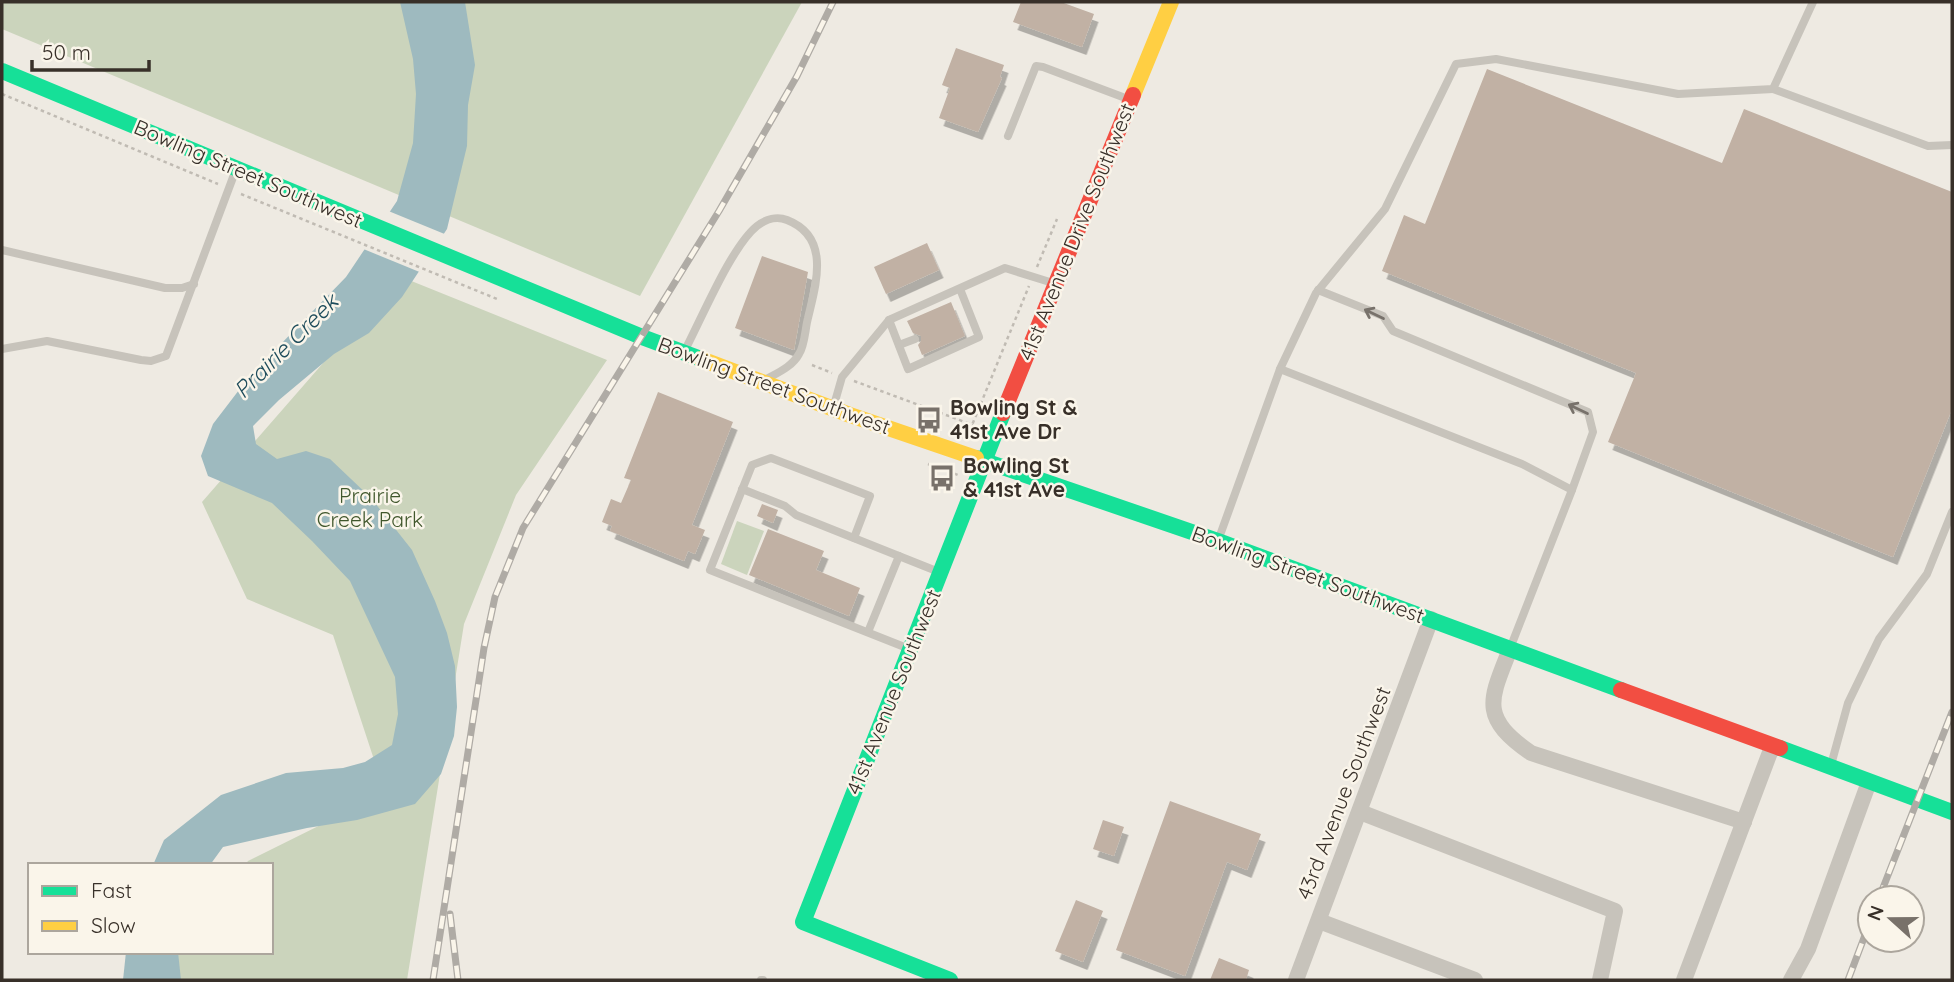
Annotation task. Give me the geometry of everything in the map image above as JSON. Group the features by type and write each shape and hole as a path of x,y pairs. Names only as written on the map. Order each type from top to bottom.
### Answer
{"main road":[{"name":"41st Avenue Drive Southwest","path":"986,462 1000,420 1171,2"},
{"name":"Bowling Street Southwest","path":"2,71 465,265 762,382 1218,541 1952,813"},
{"name":"41st Avenue Southwest","path":"950,980 803,922 986,462"}],"street":[{"name":"43rd Avenue Southwest","path":"1296,980 1431,620"},
{"path":"1510,649 1493,694 1495,719 1514,741 1531,753 1744,822"},
{"path":"1684,980 1772,747"},
{"path":"1791,980 1808,949 1869,782"},
{"path":"1360,812 1615,911 1600,980"},
{"path":"1319,920 1475,980"}],"lane":[{"path":"1773,89 1813,2"},
{"path":"1218,541 1280,369 1318,290 1385,209 1455,64 1496,59 1678,94 1773,89 1928,146 1952,145"},
{"path":"1009,136 1036,66 1043,66 1131,100"},
{"path":"2,349 47,341 141,360 162,358 169,352 236,169"},
{"path":"684,352 737,249 756,226 768,219 781,218 795,223 810,239 816,253 818,274 800,354 787,368 762,382"},
{"path":"2,250 165,288 182,288 194,284"},
{"path":"832,408 842,377 889,320 1005,268 1056,284"},
{"path":"889,320 908,369 979,337 960,289"},
{"path":"1318,290 1383,316 1393,331 1588,412 1593,432 1510,649"},
{"path":"959,321 970,317"},
{"path":"899,345 915,339"},
{"path":"1280,369 1522,464 1572,490"},
{"path":"854,538 870,496 771,458 752,466 710,570 910,649"},
{"path":"742,489 785,506 796,515 941,573"},
{"path":"1830,768 1853,693 1879,639 1927,574 1952,512"},
{"path":"868,632 899,556"}],"path":[{"path":"2,94 457,283"},
{"path":"970,430 974,426 1057,219"},
{"path":"812,365 974,426"}],"green space":[{"path":"2,2 802,2 640,296 2,29"},
{"name":"Prairie Creek Park","path":"399,276 607,360 516,495 464,624 407,980 146,980 168,954 273,954 273,863 246,863 385,793 333,635 247,599 202,502"},
{"path":"737,521 764,531 747,575 721,564"}],"water":[{"name":"Prairie Creek","path":"400,2 465,2 475,65 468,105 467,146 447,229 402,297 369,333 334,354 279,400 253,426 256,444 277,459 306,451 330,459 371,498 412,550 447,633 455,666 457,707 454,736 441,774 415,804 357,820 223,847 211,863 154,863 164,840 221,795 286,773 343,768 365,762 392,745 398,714 395,677 350,581 272,503 208,476 201,456 213,424 239,390 346,277 397,201 413,143 416,94 413,59"},
{"path":"126,954 178,954 181,980 123,980"}],"pier":[{"path":"386,210 447,235 422,273 361,248"}],"building":[{"path":"1021,2 1061,2 1094,14 1082,47 1013,22"},
{"path":"956,48 1004,65 1000,77 1002,78 978,132 939,118 950,88 942,85"},
{"path":"1487,69 1722,163 1744,109 1952,192 1952,409 1893,557 1608,442 1636,373 1382,271 1404,215 1425,224"},
{"path":"927,243 939,270 886,294 874,267"},
{"path":"762,256 808,272 794,350 735,328"},
{"path":"951,302 965,336 922,355 918,345 921,336 913,333 907,321"},
{"path":"658,392 733,422 692,525 705,530 695,554 688,551 684,561 610,531 612,526 602,522 611,499 621,503 631,480 624,478"},
{"path":"762,504 778,510 773,523 757,516"},
{"path":"768,529 824,551 816,570 860,588 849,616 749,575"},
{"path":"1170,801 1261,834 1247,870 1227,862 1185,976 1116,950"},
{"path":"1103,820 1124,827 1114,856 1093,849"},
{"path":"1076,900 1103,911 1083,962 1055,951"},
{"path":"1219,958 1249,970 1246,980 1210,980"}],"railway":[{"path":"433,980 484,648 495,597 523,528 719,211 797,76 833,2"},
{"path":"1884,884 1952,712"},
{"path":"450,914 458,980"},
{"path":"1848,980 1858,954"}],"traffic: fast":[{"path":"2,71 642,337 701,359"},
{"path":"950,980 803,922 1003,413"},
{"path":"976,458 1218,541 1621,690"},
{"path":"1780,748 1952,812"}],"traffic: slow":[{"path":"1133,95 1171,2"},
{"path":"701,359 850,415 976,458"}],"traffic: jam":[{"path":"1003,413 1133,95"},
{"path":"1621,690 1780,748"}],"place":[{"name":"Bowling St & 41st Ave Dr","path":"929,420"},
{"name":"Bowling St & 41st Ave","path":"942,478"}]}
